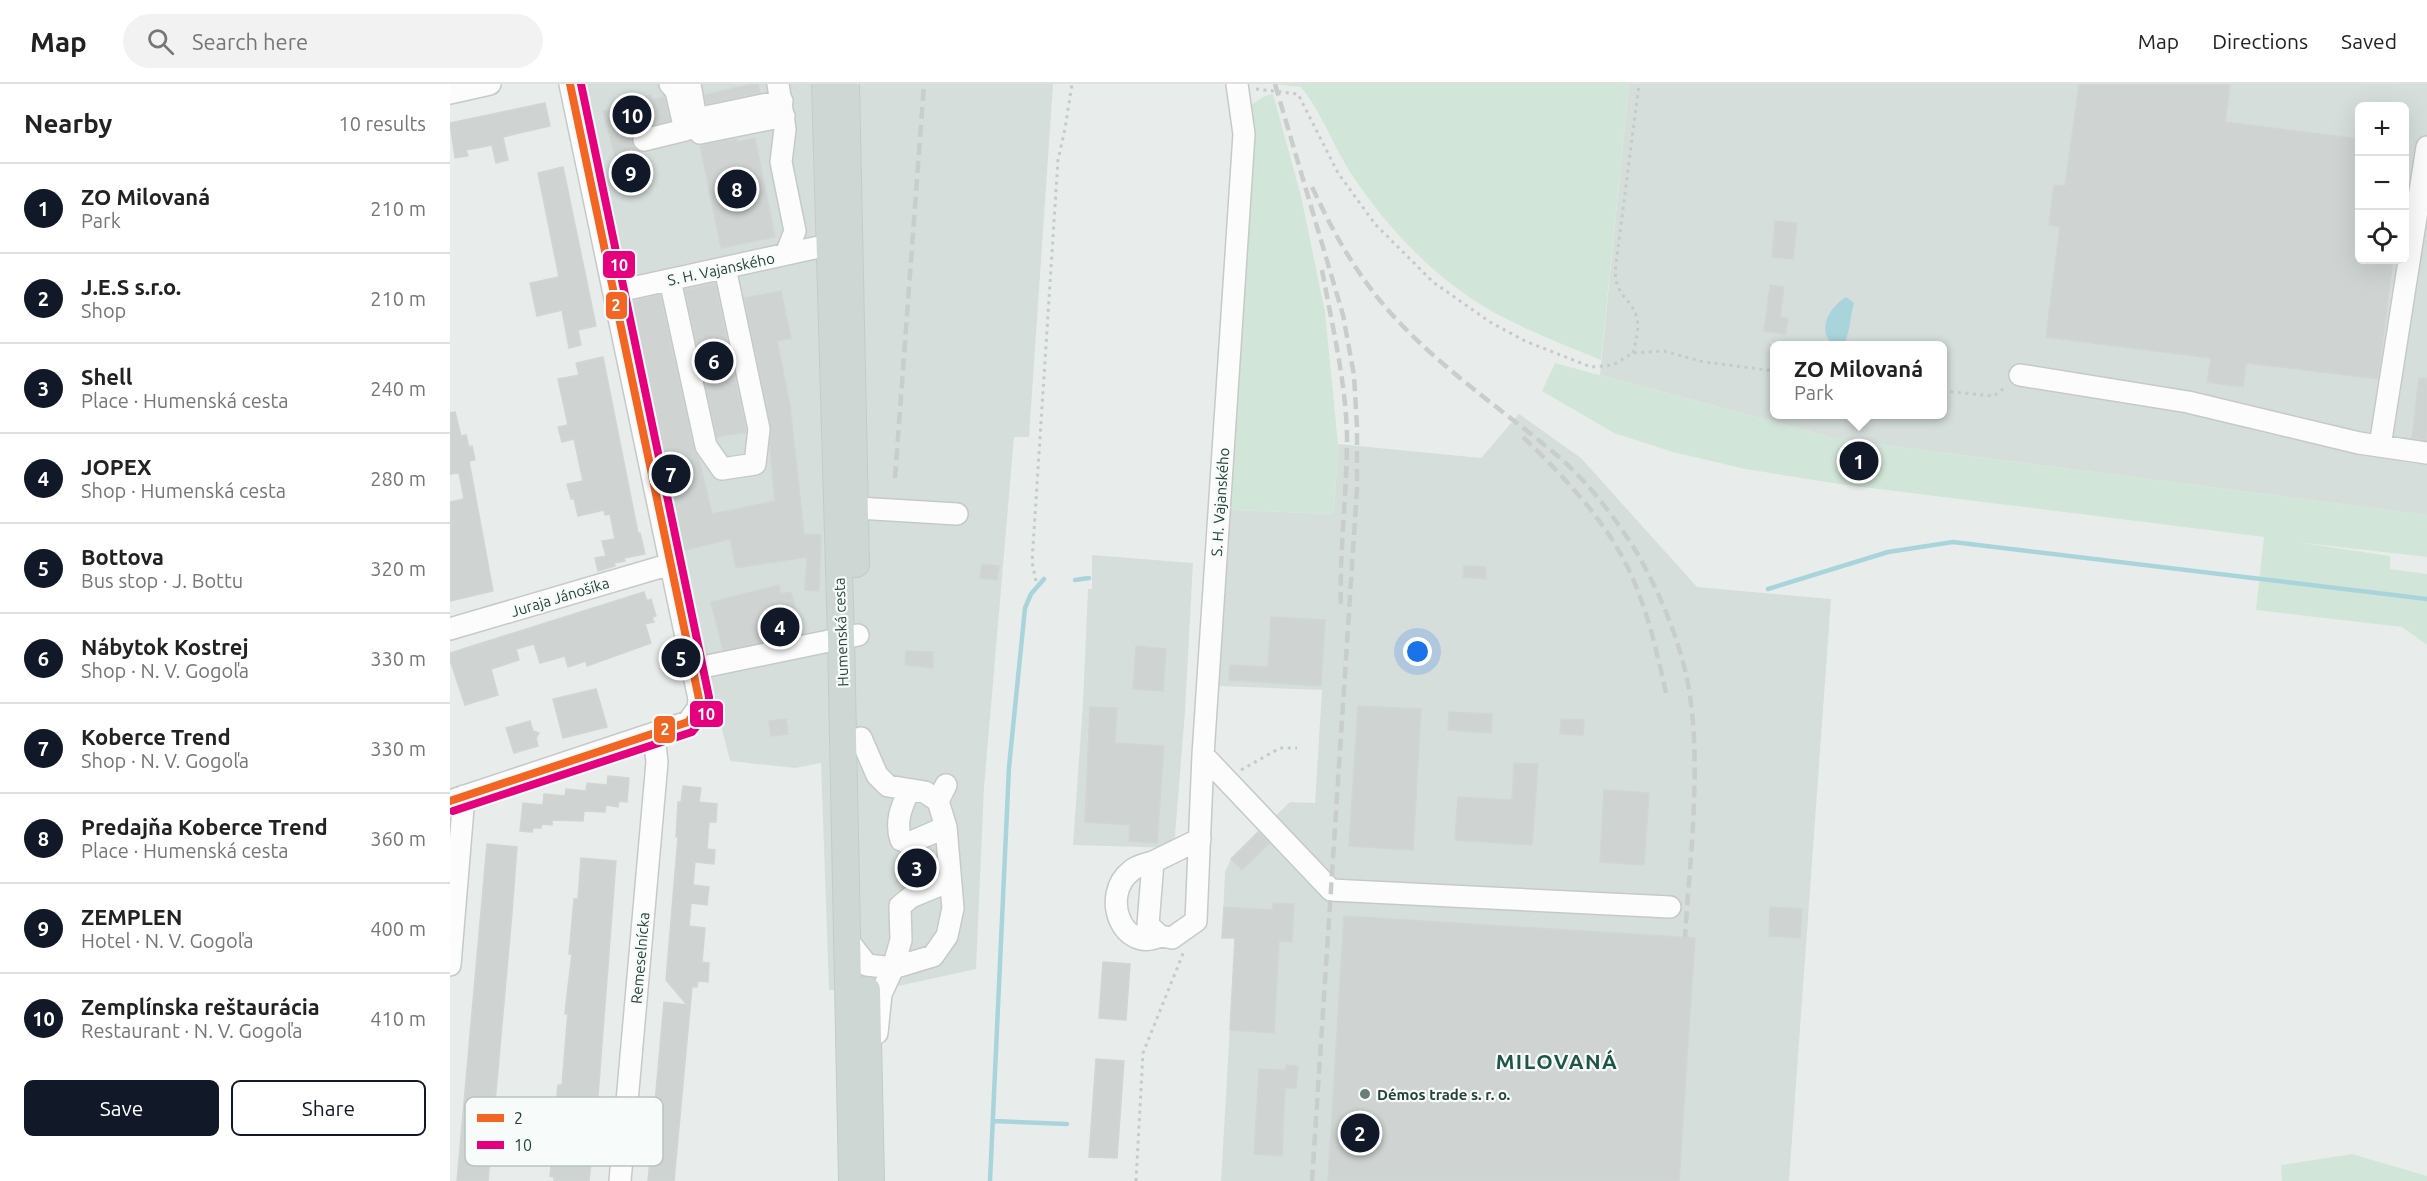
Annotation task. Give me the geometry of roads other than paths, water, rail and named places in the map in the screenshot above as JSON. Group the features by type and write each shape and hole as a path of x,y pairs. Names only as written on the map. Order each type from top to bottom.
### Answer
{"main road":[{"name":"Humenská cesta","path":"825,84 828,245 846,507"},
{"name":"Humenská cesta","path":"846,84 846,507 849,636 852,1181"},
{"name":"Humenská cesta","path":"849,636 861,738 871,1181"}],"street":[{"path":"450,93 490,84"},
{"path":"450,965 457,799 654,735 688,722 698,708 699,699 570,84"},
{"path":"644,140 685,130 676,91 688,84 696,119 781,100 785,129 781,162 795,231 786,254"},
{"path":"818,84 826,124"},
{"name":"S. H. Vajanského","path":"1160,936 1172,938 1196,921 1203,755 1244,134 1238,86"},
{"path":"2380,446 2427,147"},
{"name":"S. H. Vajanského","path":"614,292 828,245"},
{"path":"670,280 706,446 722,469 755,464 759,429 725,268"},
{"path":"2020,375 2188,402 2359,443 2427,453"},
{"path":"846,507 957,514"},
{"name":"Juraja Jánošíka","path":"450,629 671,564"},
{"path":"691,661 849,636"},
{"name":"Remeselnícka","path":"627,1097 657,762 654,735"},
{"path":"849,942 867,965 893,968 933,956 947,936 953,908 942,793 888,786 877,775 861,738"},
{"path":"1203,755 1331,890 1670,907"},
{"path":"909,790 899,815 897,829 901,840 909,843 946,827"},
{"path":"1153,862 1148,925 1160,936 1149,941 1137,938 1125,928 1117,914 1115,896 1119,883 1132,869 1153,862 1200,839"},
{"path":"870,1090 881,994 893,968 901,940 900,906 911,897 950,881"},
{"name":"Remeselnícka","path":"620,1181 621,1166"}],"water":[{"path":"1846,297 1854,303 1847,336 1845,341 1830,341 1825,325 1830,312"}],"waterway":[{"path":"1768,589 1888,552 1953,542 2427,599"},
{"path":"1075,580 1089,578"},
{"path":"990,1181 1009,767 1025,608 1031,594 1044,579"},
{"path":"993,1121 1067,1124"}],"railway":[{"path":"895,478 924,84"},
{"path":"1275,84 1343,315 1354,375 1357,427 1357,489 1312,1181"},
{"path":"1312,187 1349,256 1383,304 1428,350 1577,474 1619,526 1652,581 1681,655 1691,701 1695,768 1685,937"},
{"path":"1322,270 1338,354 1346,416 1347,459 1341,610"},
{"path":"1523,437 1585,502 1616,546 1641,599 1666,693"}],"place":[{"name":"Zemplínska reštaurácia","path":"632,115"},
{"name":"ZEMPLEN","path":"631,173"},
{"name":"Predajňa Koberce Trend","path":"737,189"},
{"name":"Nábytok Kostrej","path":"714,361"},
{"name":"ZO Milovaná","path":"1859,461"},
{"name":"Koberce Trend","path":"671,474"},
{"name":"JOPEX","path":"780,627"},
{"name":"Bottova","path":"681,658"},
{"name":"Shell","path":"917,868"},
{"name":"Démos trade s. r. o.","path":"1365,1094"},
{"name":"J.E.S s.r.o.","path":"1360,1133"}],"district":[{"name":"MILOVANÁ","path":"1557,1061"}]}
